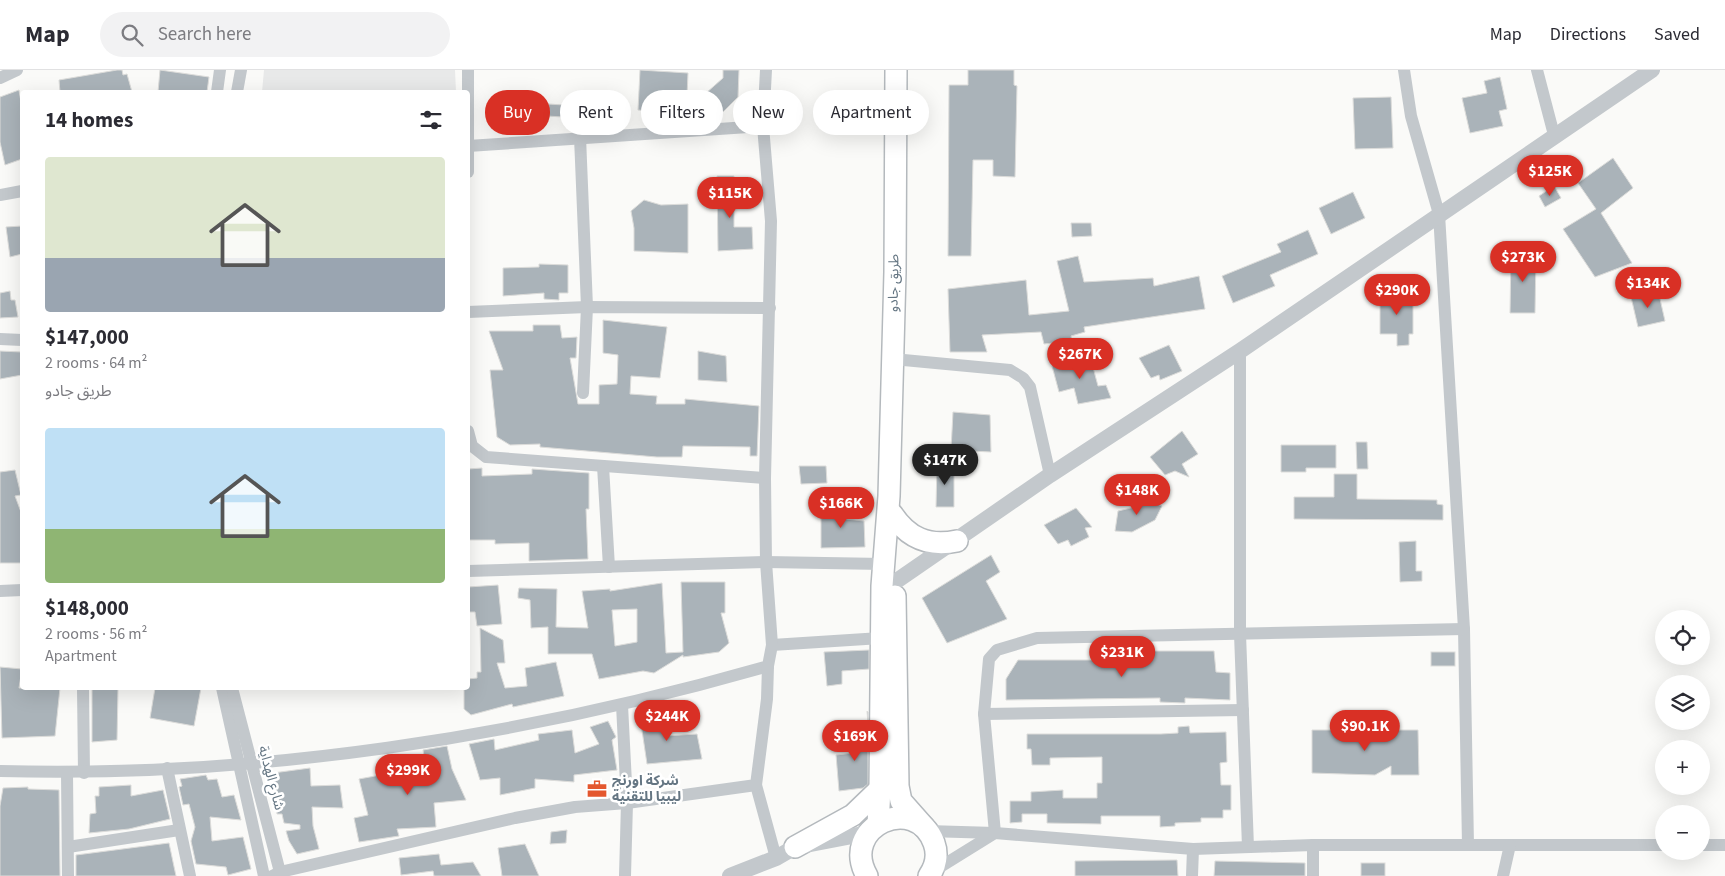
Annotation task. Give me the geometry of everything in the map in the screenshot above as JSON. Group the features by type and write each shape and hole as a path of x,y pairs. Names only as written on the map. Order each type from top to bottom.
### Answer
{"highway":[{"name":"طريق جادو","path":"896,70 889,584 898,786 901,801 925,829"},
{"name":"طريق جادو","path":"867,876 863,870 861,851 873,829 880,788 881,638 889,584 884,564 891,505"},
{"path":"891,505 901,527 912,536 926,542 942,544 956,541"},
{"path":"795,848 853,815 880,788"},
{"path":"873,829 894,818 904,818 925,829 932,838 936,855 931,874"}],"street":[{"path":"0,78 17,70"},
{"path":"216,90 220,70"},
{"path":"237,90 240,70"},
{"path":"468,70 468,90"},
{"path":"765,90 766,70"},
{"path":"1404,70 1411,116 1439,214 1464,629 1468,845"},
{"path":"1537,70 1554,135"},
{"path":"889,584 956,541 1050,475 1240,352 1554,135 1652,70"},
{"path":"470,146 733,128"},
{"path":"764,135 771,221 765,478 766,562 772,645 768,666 767,699 756,785 776,858"},
{"path":"580,137 587,308 583,393"},
{"path":"0,195 20,191"},
{"path":"470,312 587,308 770,308"},
{"path":"0,339 20,340"},
{"path":"1240,352 1240,634 1248,847"},
{"path":"893,359 1010,370 1022,378 1030,387 1050,475"},
{"path":"470,438 472,446 486,457 765,478"},
{"path":"603,466 610,567"},
{"path":"470,571 766,562 884,564"},
{"path":"0,591 20,590"},
{"path":"995,833 984,714 989,659 997,650 1015,643 1037,638 1464,629"},
{"path":"772,645 881,638"},
{"path":"0,771 84,773 250,762 388,749 622,705 679,692 768,666"},
{"path":"83,690 84,773"},
{"name":"شارع الهداية","path":"222,690 237,763 264,876"},
{"name":"شارع الهداية","path":"232,690 278,875"},
{"path":"622,705 627,803 625,876"},
{"path":"984,714 1243,710"},
{"path":"168,768 179,830 190,876"},
{"path":"67,773 68,876"},
{"path":"278,875 515,818 575,807 627,803 756,785"},
{"path":"730,876 776,858 795,848 873,829"},
{"path":"925,829 1193,849 1313,845 1655,845"},
{"path":"68,847 179,830"},
{"path":"931,874 995,833"},
{"path":"1503,876 1510,844"},
{"path":"1313,845 1313,876"},
{"path":"1710,845 1725,845"},
{"path":"1192,876 1193,849"}],"shaded area":[{"path":"264,70 455,70 456,90 262,90"}],"building":[{"path":"122,70 123,75 127,74 131,90 60,90 59,80"},
{"path":"160,70 209,77 207,90 158,90"},
{"path":"640,70 688,73 687,90 641,90 641,110 638,110"},
{"path":"723,70 739,70 738,90 733,90 733,102 723,112 723,90 710,90 723,78"},
{"path":"968,70 1014,70 1014,85 1017,86 1015,177 993,176 993,160 973,160 971,256 948,256 949,85 968,85"},
{"path":"1500,77 1507,109 1499,111 1503,126 1470,133 1462,98 1487,93 1484,81"},
{"path":"19,90 20,160 5,165 0,142 0,97"},
{"path":"1391,97 1393,148 1355,149 1353,98"},
{"path":"550,104 560,105 560,117 550,116"},
{"path":"1613,158 1633,188 1601,213 1632,263 1595,277 1563,229 1596,209 1578,183"},
{"path":"717,176 734,176 734,227 752,227 753,249 718,251"},
{"path":"1554,186 1561,198 1545,207 1539,196"},
{"path":"1353,192 1365,218 1331,234 1319,208"},
{"path":"644,200 661,205 688,204 688,253 634,251 634,228 631,211"},
{"path":"1071,223 1091,223 1092,236 1072,237"},
{"path":"20,226 20,254 10,257 6,227"},
{"path":"1308,230 1318,254 1270,275 1275,286 1233,303 1222,276 1281,252 1277,244"},
{"path":"1511,252 1536,253 1535,313 1510,313"},
{"path":"1078,256 1084,282 1153,278 1154,286 1199,276 1205,309 1084,327 1085,332 1071,336 1072,341 1044,344 1041,332 982,335 987,352 950,352 948,289 1026,280 1029,315 1069,311 1057,261"},
{"path":"539,264 568,265 568,293 559,293 559,300 544,299 544,293 503,296 503,268 539,267"},
{"path":"1658,290 1665,321 1638,327 1631,297"},
{"path":"10,291 11,300 15,300 18,317 0,318 0,293"},
{"path":"1380,292 1413,293 1413,334 1409,334 1409,345 1397,346 1397,334 1380,334"},
{"path":"603,320 667,327 660,378 631,376 630,394 657,396 656,404 685,404 685,399 759,406 757,456 750,456 750,447 683,446 682,457 657,457 540,447 540,444 510,445 497,437 490,370 503,370 489,331 533,331 533,325 560,325 562,338 577,337 576,358 570,358 578,404 599,404 599,385 617,384 618,355 603,353"},
{"path":"1169,345 1182,371 1160,380 1159,375 1151,378 1139,358"},
{"path":"0,351 20,352 20,375 0,379"},
{"path":"698,351 726,356 727,382 698,380"},
{"path":"1090,356 1098,386 1106,385 1111,398 1078,404 1074,388 1059,392 1052,366"},
{"path":"953,412 990,415 991,452 951,450"},
{"path":"1182,431 1198,454 1182,464 1189,477 1175,471 1165,475 1150,457"},
{"path":"1356,442 1367,442 1368,469 1357,469"},
{"path":"1281,445 1336,445 1336,468 1306,468 1306,472 1281,472"},
{"path":"937,463 954,466 954,507 936,507"},
{"path":"799,466 826,466 827,483 801,484"},
{"path":"482,468 482,476 532,474 532,469 589,473 589,509 586,509 588,559 529,561 529,543 495,544 495,540 470,540 470,469"},
{"path":"15,470 20,491 20,495 15,496 20,509 20,563 0,563 0,472"},
{"path":"1334,474 1357,474 1357,499 1437,500 1437,504 1443,505 1443,520 1294,519 1294,497 1334,497"},
{"path":"1140,497 1162,506 1155,520 1132,532 1115,531 1118,511 1135,507"},
{"path":"845,503 845,519 864,521 865,547 821,548 821,518 824,518 825,504"},
{"path":"1076,508 1092,527 1085,528 1089,537 1071,546 1068,540 1058,544 1044,525"},
{"path":"1416,541 1416,571 1422,571 1422,581 1400,582 1399,542"},
{"path":"991,555 1000,572 986,581 1007,619 947,643 922,598"},
{"path":"681,582 725,582 725,613 721,613 729,643 719,652 683,657 683,655 654,673 643,671 599,679 592,654 548,654 548,627 531,628 530,600 518,598 519,588 557,589 556,627 588,628 582,591 610,589 610,591 662,583 666,653 683,652","holes":["637,609 637,642 615,646 612,610"]},
{"path":"498,585 502,624 477,626 475,612 470,612 470,587"},
{"path":"480,628 503,640 505,663 497,663 505,688 527,686 525,668 556,662 564,696 513,707 512,704 471,715 464,709 464,690 470,690 470,679 477,678 477,672 481,672"},
{"path":"869,650 869,669 842,671 842,684 827,686 824,652"},
{"path":"1105,651 1214,651 1216,672 1230,673 1230,700 1185,698 1185,703 1160,702 1160,698 1006,700 1006,679 1018,660 1105,660"},
{"path":"1431,652 1455,652 1455,666 1431,666"},
{"path":"0,667 20,669 20,690 60,690 55,736 2,738"},
{"path":"92,690 118,690 117,740 92,742"},
{"path":"155,690 201,690 194,726 150,718"},
{"path":"662,711 665,736 697,734 702,759 647,764 640,717"},
{"path":"608,721 616,737 612,740 617,770 574,775 574,782 535,779 535,788 500,795 500,778 480,780 469,744 494,739 495,750 539,740 538,734 572,730 575,753 599,744 590,727"},
{"path":"868,724 868,784 863,788 839,791 836,755 854,753 851,727"},
{"path":"1189,726 1190,733 1226,732 1227,762 1220,763 1221,785 1231,785 1231,810 1223,810 1223,818 1201,818 1201,822 1175,823 1175,826 1160,827 1160,816 1101,816 1101,824 1047,823 1047,814 1022,814 1022,822 1010,823 1010,801 1031,801 1031,792 1063,790 1063,798 1097,798 1097,783 1102,783 1102,757 1050,758 1050,765 1032,765 1031,749 1027,749 1027,734 1161,734 1178,733 1178,727"},
{"path":"1312,730 1418,730 1419,775 1391,775 1391,766 1375,775 1312,773"},
{"path":"447,746 452,769 466,800 434,803 436,827 397,829 399,836 359,842 354,818 368,815 359,779 402,771 401,759 424,756 423,750"},
{"path":"310,768 311,786 340,785 343,808 312,807 313,826 319,849 297,854 289,841 286,831 300,829 300,825 284,823 282,814 277,814 273,773"},
{"path":"206,775 208,780 217,779 222,797 234,795 241,820 210,817 212,841 243,837 251,869 228,875 226,867 196,864 191,841 195,827 189,804 183,805 179,787 182,786 180,779"},
{"path":"131,785 131,796 163,790 170,819 129,829 89,833 90,814 96,813 95,796 99,796 99,787"},
{"path":"28,787 28,789 59,790 60,876 0,876 0,806 3,788"},
{"path":"567,830 566,843 550,844 551,832"},
{"path":"169,843 176,876 76,876 76,855"},
{"path":"525,844 539,876 502,876 498,848"},
{"path":"439,854 441,865 473,862 481,876 434,876 433,871 401,875 399,858"},
{"path":"1177,860 1178,876 1075,876 1075,861"},
{"path":"1215,861 1305,863 1305,876 1214,876"},
{"path":"1361,863 1385,863 1385,876 1361,876"}],"place":[{"name":"شركة اورنج ليبيا للتقنية","path":"597,789"}]}
